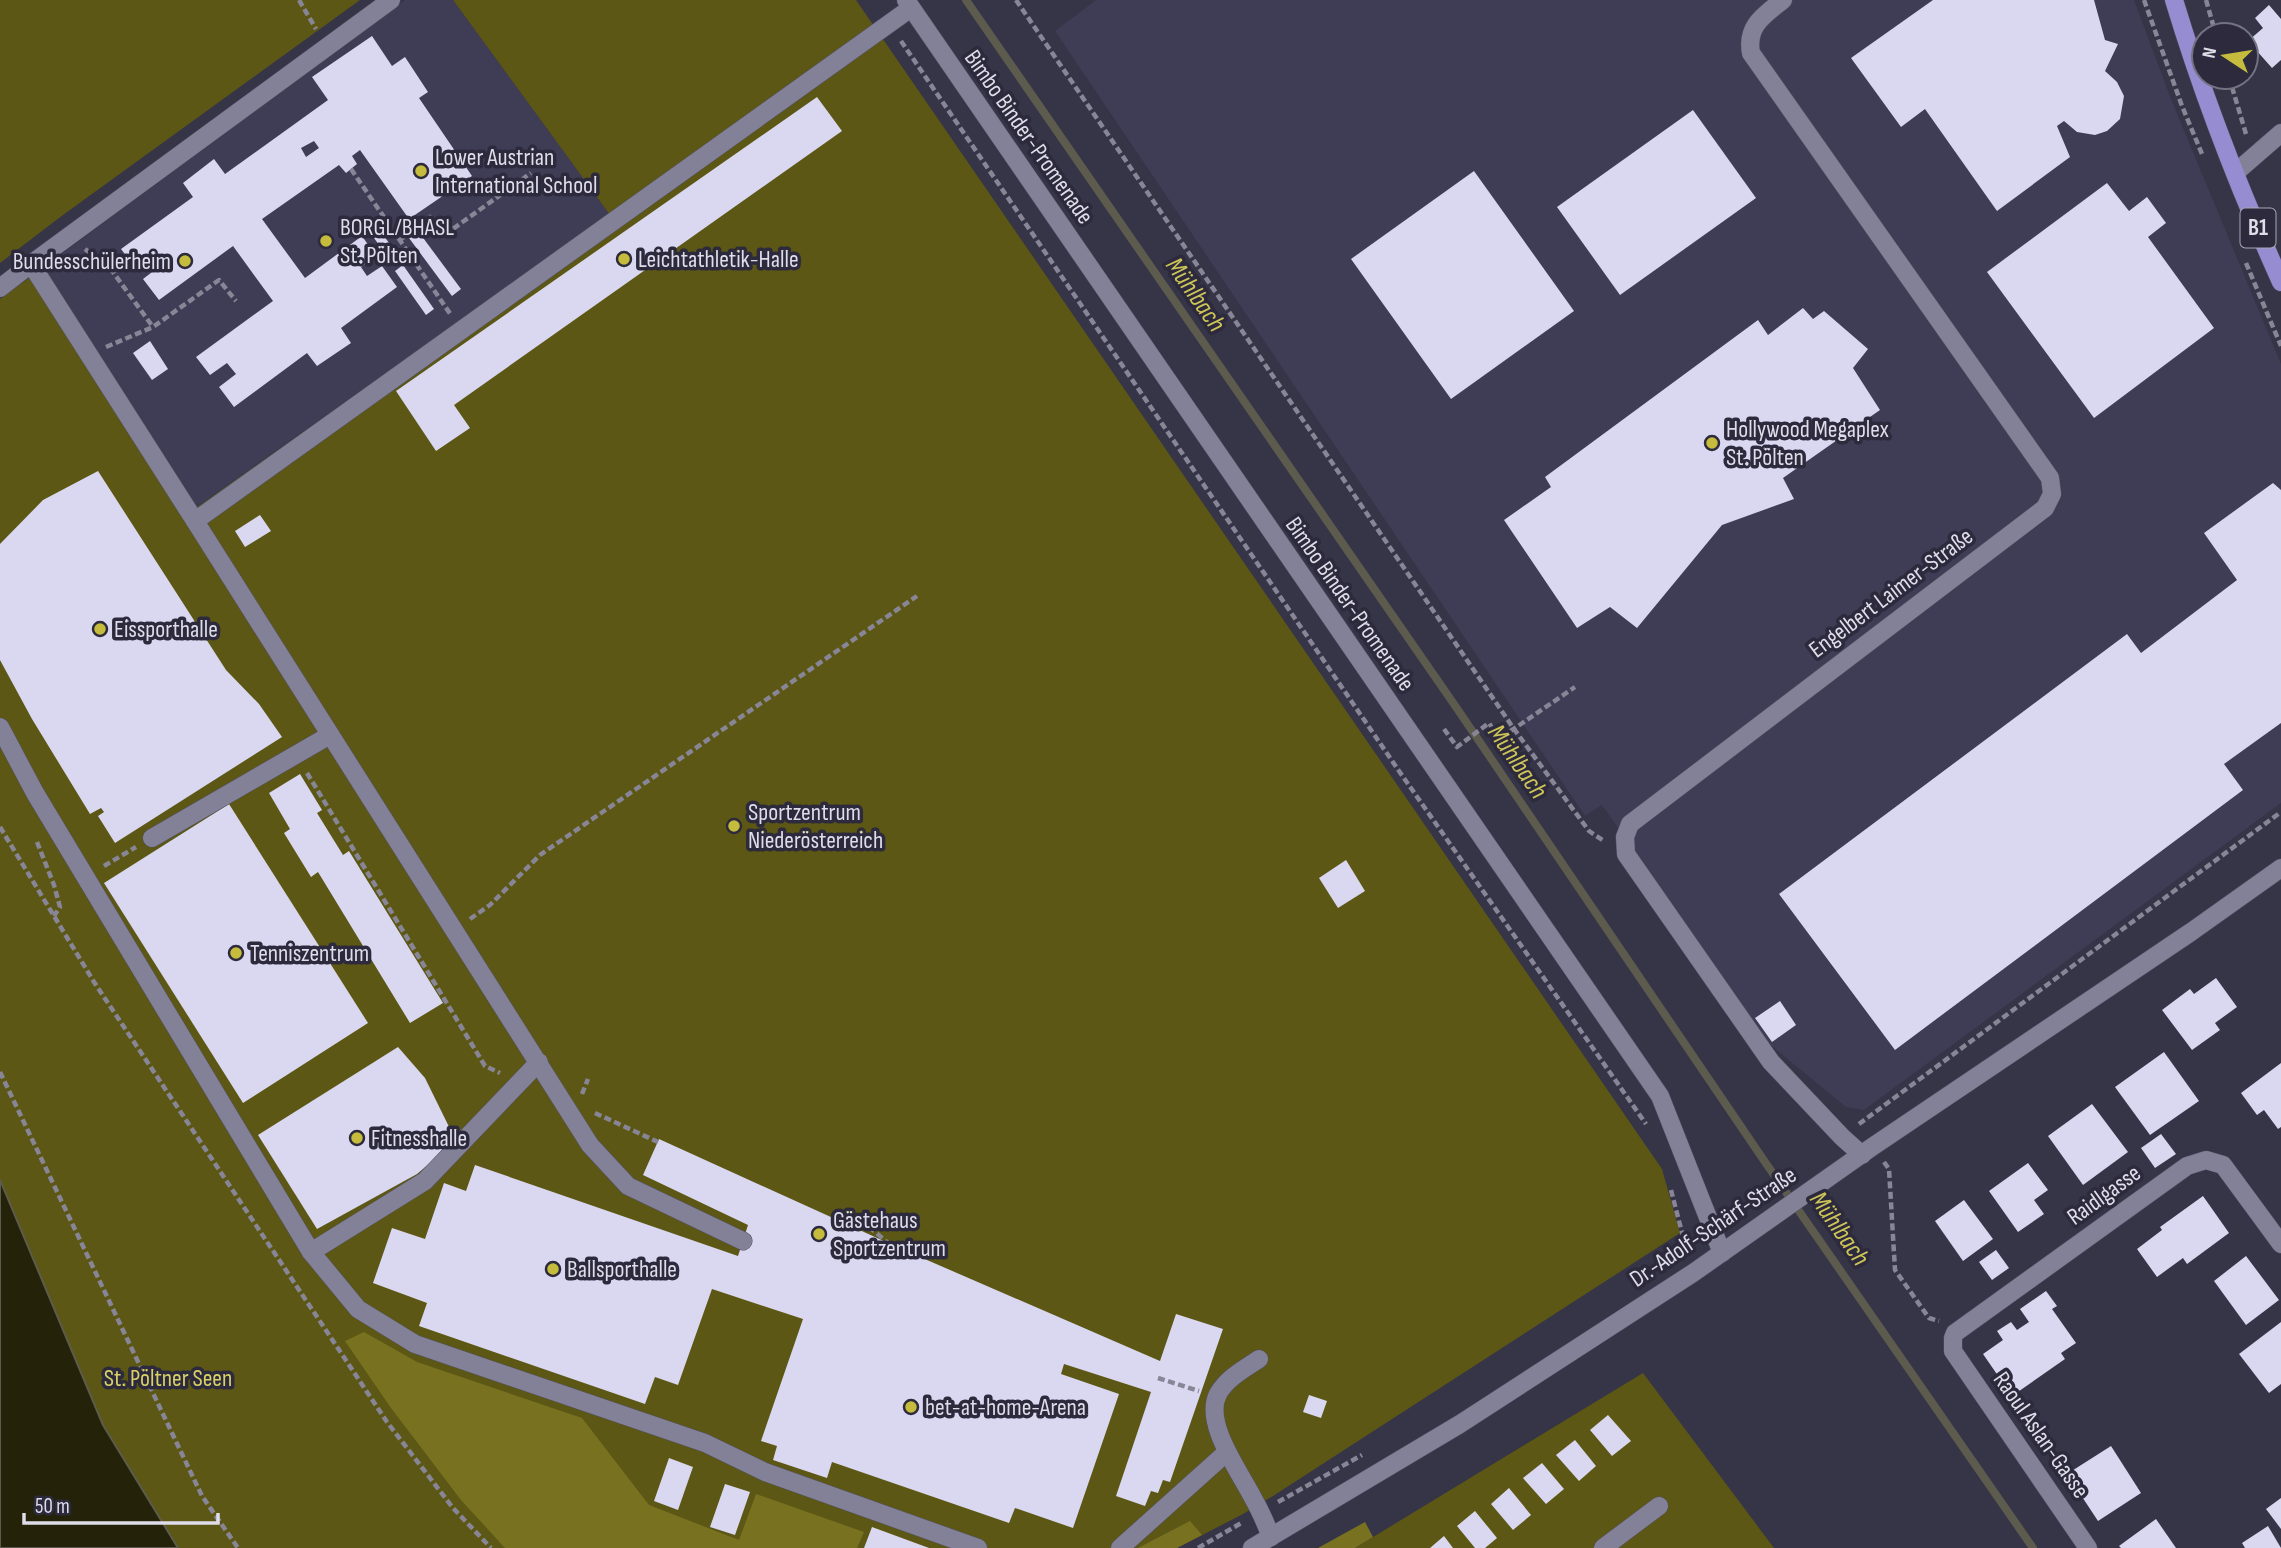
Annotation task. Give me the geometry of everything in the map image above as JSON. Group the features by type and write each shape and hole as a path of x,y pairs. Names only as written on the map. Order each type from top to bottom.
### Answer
{"main road":[{"name":"B1","path":"2174,0 2188,48 2235,173 2281,282"}],"street":[{"path":"0,288 391,0"},
{"name":"Engelbert Laimer-Straße","path":"1626,854 1625,837 1630,824 2045,508 2052,494 2050,478 1751,53 1748,40 1760,18 1783,0"},
{"path":"195,521 889,23 908,4"},
{"name":"Bimbo Binder-Promenade","path":"908,4 1660,1096 1722,1253"},
{"path":"2235,173 2281,133"},
{"path":"31,264 590,1145 628,1186 743,1241"},
{"path":"0,727 36,793 311,1251 358,1309 415,1344 705,1443 765,1472 978,1548"},
{"path":"152,838 330,735"},
{"path":"1626,854 1771,1062 1842,1137 1867,1151"},
{"name":"Dr.-Adolf-Schärf-Straße","path":"2191,932 2281,855"},
{"name":"Dr.-Adolf-Schärf-Straße","path":"1252,1548 1460,1424 1693,1273 2281,868"},
{"path":"311,1251 425,1181 539,1062"},
{"name":"Raidlgasse","path":"1960,1328 2187,1166 2206,1160 2224,1165 2281,1244"},
{"name":"Raoul Aslan-Gasse","path":"1960,1328 1953,1338 1953,1351 2088,1548"},
{"path":"1259,1359 1225,1382 1214,1407 1216,1423 1227,1451 1271,1537"},
{"path":"1120,1548 1227,1451"},
{"path":"1603,1548 1659,1506"}],"path":[{"path":"299,0 327,47"},
{"path":"1016,0 1514,729 1589,831 1626,854"},
{"path":"2206,0 2213,21"},
{"path":"889,23 1399,771 1652,1133"},
{"path":"351,169 461,330"},
{"path":"400,240 430,218 443,236 531,173"},
{"path":"69,237 110,268 153,327"},
{"path":"89,355 153,327 219,280 236,301"},
{"path":"454,930 491,905 540,855 917,596"},
{"path":"1444,729 1457,747 1489,723 1499,739 1575,687"},
{"path":"296,754 485,1066 520,1082"},
{"path":"1842,1137 2281,813"},
{"path":"0,827 94,982 387,1422 453,1508 491,1548"},
{"path":"36,838 60,907 54,916"},
{"path":"86,876 152,838"},
{"path":"0,1072 202,1496 238,1548"},
{"path":"559,1097 657,1142"},
{"path":"1867,1151 1889,1169 1895,1270 1929,1318 1960,1328"},
{"path":"1670,1184 1693,1273"},
{"path":"861,1220 894,1248"},
{"path":"1687,1252 1714,1233"},
{"path":"1158,1378 1217,1396"},
{"path":"1198,1548 1364,1453"}],"shaded area":[{"name":"BORGL/BHASL St. Pölten","path":"405,0 453,0 610,215 196,507 44,267"},
{"path":"1096,0 2134,0 2171,99 2281,364 2281,803 1864,1110 1846,1107 1768,1043 1602,805 1585,816 1055,31"},
{"path":"0,1180 103,1425 178,1548 0,1548"},
{"path":"364,1332 417,1362 582,1418 649,1505 739,1540 756,1494 864,1532 857,1548 505,1548 461,1500 391,1408 345,1341"},
{"path":"1190,1521 1202,1535 1177,1548 1138,1548"},
{"path":"1365,1522 1373,1537 1355,1548 1318,1548"}],"green space":[{"path":"0,0 360,0 0,263"},
{"name":"Sportzentrum Niederösterreich","path":"453,0 856,0 1662,1169 1680,1233 1273,1496 1177,1548 0,1548 0,299 44,267 197,507 610,215"},
{"path":"1643,1373 1774,1548 1355,1548"}],"building":[{"path":"1933,0 2094,0 2105,40 2118,44 2105,71 2117,82 2124,96 2120,119 2107,131 2095,135 2077,132 2064,121 2057,126 2070,157 1997,211 1925,109 1901,127 1851,58"},
{"path":"2269,5 2281,19 2281,60 2272,68 2260,54 2260,31 2263,28 2255,18"},
{"name":"Bundesschülerheim","path":"372,36 392,66 405,57 428,92 419,98 472,176 409,219 360,150 352,156 357,164 346,173 339,165 262,219 305,278 362,236 376,256 361,267 367,276 382,266 397,287 341,328 351,343 317,366 307,353 234,407 219,387 236,374 227,363 210,375 196,357 273,301 233,246 159,300 143,279 160,266 151,253 134,266 121,249 193,197 183,183 214,159 225,174 328,100 312,77","holes":["314,141 319,148 306,157 301,148"]},
{"name":"Leichtathletik-Halle","path":"817,97 842,131 454,405 470,428 436,451 396,391"},
{"path":"1693,110 1756,198 1620,295 1557,207"},
{"path":"1474,171 1574,311 1451,399 1351,259"},
{"path":"2107,183 2129,211 2147,197 2166,223 2148,237 2214,328 2094,418 1987,272"},
{"path":"370,217 392,247 385,253 363,223"},
{"path":"418,231 461,289 452,296 409,238"},
{"path":"403,265 434,309 426,315 395,271"},
{"name":"Hollywood Megaplex St. Pölten","path":"1803,308 1813,319 1824,311 1868,349 1853,368 1880,410 1783,478 1794,499 1722,525 1637,628 1610,607 1577,628 1504,520 1551,487 1545,477 1758,320 1768,335"},
{"path":"150,341 168,369 152,380 133,353"},
{"name":"Eissporthalle","path":"98,471 226,670 259,704 282,737 115,843 98,816 104,812 101,808 90,814 32,719 0,660 0,544 43,500"},
{"path":"2273,483 2281,490 2281,723 2224,764 2243,790 1895,1050 1779,894 2127,634 2141,653 2237,580 2204,533"},
{"path":"260,515 271,531 245,547 235,531"},
{"path":"300,774 322,810 317,813 343,855 349,851 443,1003 410,1023 318,872 311,877 284,833 290,829 269,793"},
{"name":"Tenniszentrum","path":"229,804 368,1023 243,1103 104,883"},
{"path":"1346,860 1365,891 1338,908 1319,878"},
{"path":"2216,978 2237,1007 2215,1023 2220,1030 2192,1050 2162,1010 2190,989 2194,994"},
{"path":"1780,1001 1796,1025 1772,1042 1755,1018"},
{"name":"Fitnesshalle","path":"398,1047 425,1078 456,1141 417,1174 317,1229 258,1135"},
{"path":"2164,1052 2199,1101 2150,1135 2115,1087"},
{"path":"2281,1063 2281,1127 2278,1129 2264,1110 2257,1115 2241,1093"},
{"path":"2092,1104 2128,1152 2083,1185 2048,1136"},
{"path":"2161,1134 2176,1154 2155,1168 2141,1148"},
{"path":"659,1139 897,1247 1160,1361 1176,1314 1223,1329 1170,1482 1163,1480 1158,1493 1151,1491 1145,1506 1116,1496 1151,1392 1064,1364 1061,1374 1119,1394 1073,1528 1015,1508 1009,1523 832,1462 827,1478 773,1460 777,1446 761,1441 803,1319 712,1289 678,1385 655,1377 645,1404 419,1326 427,1303 373,1283 392,1228 425,1239 444,1183 466,1191 475,1165 738,1256 748,1225 643,1175"},
{"path":"2028,1163 2048,1190 2034,1200 2044,1214 2018,1232 1989,1191"},
{"path":"2203,1196 2229,1233 2187,1264 2183,1258 2157,1277 2137,1249 2162,1230 2160,1227"},
{"path":"1964,1200 1993,1239 1963,1261 1935,1221"},
{"path":"1996,1250 2009,1268 1992,1280 1979,1262"},
{"path":"2246,1256 2279,1300 2246,1325 2214,1281"},
{"path":"2046,1291 2057,1306 2052,1309 2076,1343 2061,1353 2065,1359 2012,1396 1983,1354 2003,1340 1997,1331 2011,1322 2017,1330 2029,1322 2020,1309"},
{"path":"2281,1322 2281,1384 2269,1393 2239,1354"},
{"path":"1309,1395 1327,1401 1321,1418 1303,1412"},
{"path":"1608,1415 1631,1441 1612,1456 1590,1430"},
{"path":"1575,1440 1596,1466 1579,1481 1556,1455"},
{"path":"2111,1446 2141,1493 2098,1521 2067,1474"},
{"path":"669,1458 693,1467 678,1510 654,1501"},
{"path":"1542,1463 1564,1489 1546,1504 1523,1478"},
{"path":"725,1484 750,1492 735,1535 710,1527"},
{"path":"1509,1488 1531,1515 1513,1530 1491,1504"},
{"path":"2281,1498 2281,1529 2266,1509"},
{"path":"1475,1511 1497,1538 1485,1548 1475,1548 1457,1526"},
{"path":"2156,1519 2176,1548 2119,1546"},
{"path":"2268,1526 2281,1548 2245,1548 2242,1543"},
{"path":"872,1527 929,1548 864,1548"},
{"path":"1444,1536 1453,1548 1430,1548"}],"waterway":[{"name":"Mühlbach","path":"966,0 1456,707 1765,1162 2033,1548"}],"place":[{"name":"Lower Austrian International School","path":"421,171"},
{"name":"BORGL/BHASL St. Pölten","path":"326,241"},
{"name":"Leichtathletik-Halle","path":"624,259"},
{"name":"Bundesschülerheim","path":"185,261"},
{"name":"Hollywood Megaplex St. Pölten","path":"1712,443"},
{"name":"Eissporthalle","path":"100,629"},
{"name":"Sportzentrum Niederösterreich","path":"734,826"},
{"name":"Tenniszentrum","path":"236,953"},
{"name":"Fitnesshalle","path":"357,1138"},
{"name":"Gästehaus Sportzentrum","path":"819,1234"},
{"name":"Ballsporthalle","path":"553,1269"},
{"name":"bet-at-home-Arena","path":"911,1407"}],"park label":[{"name":"St. Pöltner Seen","path":"168,1378"}]}
